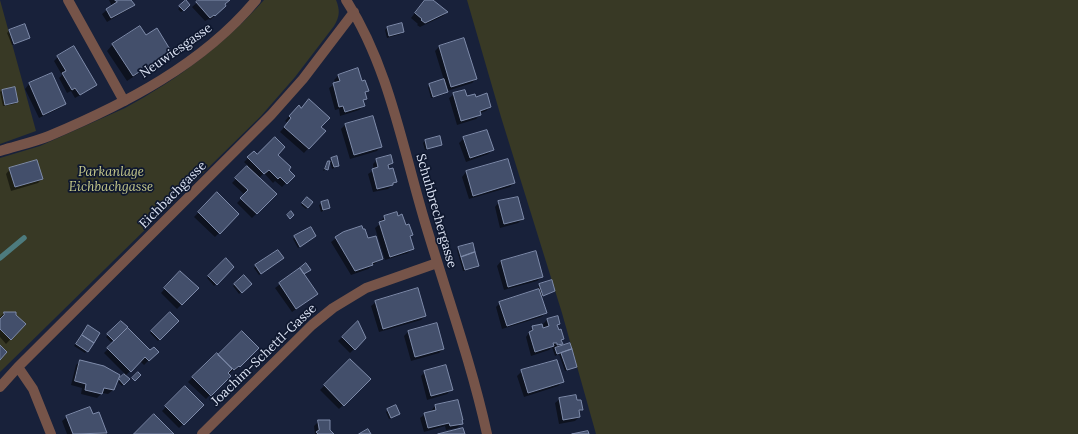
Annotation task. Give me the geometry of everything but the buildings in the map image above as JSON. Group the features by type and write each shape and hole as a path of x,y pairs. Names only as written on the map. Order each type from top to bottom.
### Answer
{"street":[{"path":"68,0 124,101"},
{"name":"Neuwiesgasse","path":"0,151 48,136 124,101 168,76 213,44 248,10 256,0"},
{"name":"Schuhbrechergasse","path":"346,0 369,40 384,77 437,263 474,384 487,434"},
{"name":"Eichbachgasse","path":"0,387 18,367 271,115 303,78 354,12"},
{"name":"Joachim-Schettl-Gasse","path":"202,434 295,341 333,308 366,288 437,263"},
{"path":"18,367 33,389 51,434"}],"green space":[{"path":"0,0 36,131 0,144"},
{"name":"Parkanlage Eichbachgasse","path":"264,0 336,0 339,10 338,16 334,26 295,77 261,116 0,372 0,158 40,146 125,108 145,97 199,60 233,32"},
{"path":"467,0 1078,0 1078,434 596,434 562,313 501,117"}],"waterway":[{"path":"0,258 24,238"}]}
